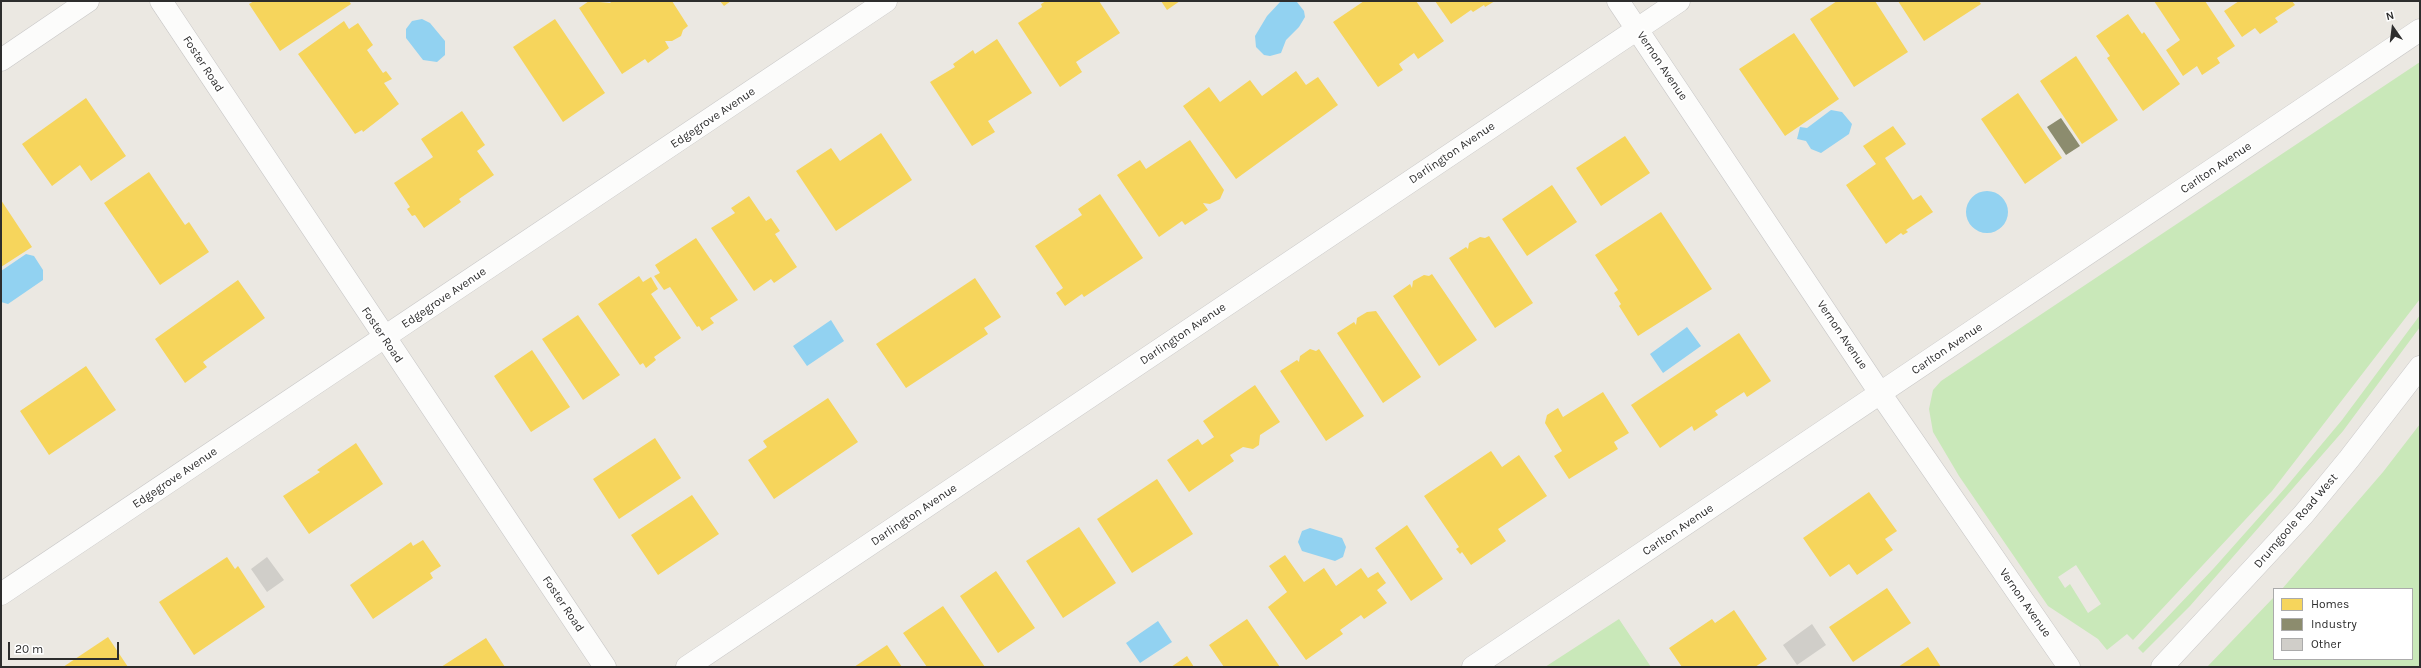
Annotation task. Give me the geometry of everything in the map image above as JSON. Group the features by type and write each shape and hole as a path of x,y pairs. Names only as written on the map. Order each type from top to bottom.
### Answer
{"street":[{"path":"1,60 88,1"},
{"name":"Foster Road","path":"161,1 384,338 605,667"},
{"name":"Edgegrove Avenue","path":"1,594 886,1"},
{"name":"Vernon Avenue","path":"1618,1 1880,393 2069,667"},
{"name":"Darlington Avenue","path":"688,667 1679,1"},
{"name":"Carlton Avenue","path":"1473,667 2420,30"},
{"name":"Drumgoole Road West","path":"2162,667 2303,515 2350,459 2420,367"}],"green space":[{"path":"2420,62 2420,299 2272,491 2133,640 2127,634 2107,650 2098,639 2048,606 1959,476 1933,432 1929,409 1933,390 1941,381","holes":["2076,565 2101,604 2088,613 2070,584 2065,588 2058,577"]},
{"path":"2420,315 2420,327 2343,431 2190,606 2143,653 2138,648 2214,568 2286,487 2342,420"},
{"path":"2420,424 2420,667 2207,667 2273,598 2273,660 2413,660 2413,588 2283,588 2383,472"},
{"path":"1619,619 1651,667 1545,667"}],"water":[{"path":"1281,1 1297,2 1304,11 1305,17 1299,27 1286,40 1281,53 1270,56 1264,55 1256,47 1255,36 1267,16"},
{"path":"422,19 430,23 445,41 445,55 437,62 423,60 406,38 406,29 412,21"},
{"path":"1831,110 1842,112 1852,124 1849,134 1821,153 1811,149 1806,141 1797,139 1800,127 1807,128"},
{"path":"1987,191 2002,197 2008,212 2002,227 1987,233 1972,227 1966,212 1972,197"},
{"path":"26,254 34,256 43,270 43,280 8,304 1,302 1,271"},
{"path":"831,320 844,341 807,366 793,346"},
{"path":"1687,327 1701,346 1663,373 1650,354"},
{"path":"1310,528 1342,538 1346,547 1343,557 1335,561 1302,551 1298,542 1302,531"},
{"path":"1158,621 1172,642 1140,663 1126,643"}],"building: Homes":[{"path":"254,1 349,1 351,4 280,51 249,4"},
{"path":"589,1 610,3 612,1 672,1 688,26 683,30 681,36 672,41 665,41 669,48 648,63 645,59 622,74 579,8"},
{"path":"720,1 731,1 724,6"},
{"path":"1046,1 1099,1 1120,33 1076,62 1082,72 1060,87 1018,23 1042,7 1041,4"},
{"path":"1161,1 1180,1 1167,10"},
{"path":"1364,1 1416,1 1444,41 1418,59 1414,53 1399,64 1403,70 1378,87 1333,22"},
{"path":"1435,1 1495,1 1485,7 1484,5 1473,12 1471,10 1451,24"},
{"path":"1837,1 1875,1 1908,52 1854,87 1810,19"},
{"path":"1898,1 1979,1 1981,4 1924,41"},
{"path":"2154,1 2205,1 2235,46 2217,58 2220,63 2202,75 2197,66 2183,76 2166,50 2180,40"},
{"path":"2239,1 2292,1 2295,5 2275,18 2278,22 2260,34 2255,28 2242,37 2224,11"},
{"path":"2128,14 2142,34 2144,32 2180,84 2143,111 2107,58 2110,56 2096,36"},
{"path":"555,19 605,93 563,122 513,47"},
{"path":"344,21 349,29 358,23 373,45 367,50 383,73 386,71 392,79 384,83 399,104 363,132 362,130 355,134 298,54"},
{"path":"1794,33 1839,99 1785,136 1739,69"},
{"path":"997,39 1032,93 988,121 995,132 972,146 930,82 955,67 953,64 973,50 975,54"},
{"path":"2076,56 2118,120 2082,144 2040,81"},
{"path":"1296,71 1306,85 1318,77 1338,105 1236,179 1183,106 1209,87 1220,102 1250,80 1262,96"},
{"path":"2018,93 2062,158 2025,184 1981,119"},
{"path":"86,98 126,156 91,181 80,165 52,186 22,144"},
{"path":"462,111 485,145 477,151 494,175 459,199 461,202 424,228 415,215 412,216 407,209 410,207 394,183 433,157 421,139"},
{"path":"1893,126 1906,144 1885,158 1913,200 1921,195 1933,212 1906,230 1908,232 1903,235 1901,233 1886,244 1846,185 1876,164 1863,146"},
{"path":"881,133 912,180 836,231 796,171 831,148 840,161"},
{"path":"1625,136 1650,173 1601,206 1576,168"},
{"path":"1190,140 1224,190 1220,199 1210,204 1203,203 1208,210 1185,225 1182,221 1159,237 1117,175 1140,160 1146,169"},
{"path":"149,172 185,225 189,222 209,252 160,285 104,203"},
{"path":"1552,185 1577,222 1527,256 1502,219"},
{"path":"1100,194 1143,258 1084,297 1082,294 1065,306 1056,293 1063,288 1035,246 1082,215 1078,209"},
{"path":"749,196 766,221 771,218 780,231 775,234 797,267 774,283 771,279 754,291 711,228 735,213 731,208"},
{"path":"1,200 32,247 1,267"},
{"path":"1661,212 1712,289 1638,336 1619,306 1621,304 1614,293 1618,290 1595,255"},
{"path":"1489,236 1533,303 1495,328 1449,258 1466,247 1468,249 1469,243 1480,237 1485,238"},
{"path":"696,238 738,300 710,318 714,323 702,331 699,326 697,327 670,287 664,290 654,276 660,273 655,265"},
{"path":"1432,274 1477,340 1439,366 1393,296 1410,284 1412,288 1413,281 1424,275 1429,276"},
{"path":"639,276 643,282 651,277 658,289 651,294 681,338 654,357 656,360 646,368 643,363 640,365 598,304"},
{"path":"975,278 1001,317 984,328 988,334 906,388 876,344"},
{"path":"238,280 265,318 203,362 207,367 185,383 155,339"},
{"path":"1376,311 1421,377 1383,403 1337,333 1354,322 1356,325 1357,318 1367,312"},
{"path":"578,315 620,375 583,400 542,339"},
{"path":"1739,333 1771,381 1747,397 1744,392 1715,411 1718,415 1694,431 1692,426 1660,448 1631,405"},
{"path":"1310,349 1316,351 1319,349 1364,416 1326,441 1280,371 1297,360 1299,362 1300,356"},
{"path":"532,350 570,407 531,432 494,376"},
{"path":"86,366 116,410 49,455 20,411"},
{"path":"1255,385 1280,422 1260,435 1259,445 1253,449 1243,447 1230,455 1234,461 1189,492 1167,460 1198,439 1202,445 1214,437 1203,421"},
{"path":"1603,392 1629,433 1614,442 1618,449 1569,479 1554,456 1562,451 1545,423 1547,415 1558,408 1563,417"},
{"path":"828,398 858,442 774,499 748,460 767,447 763,441"},
{"path":"655,438 681,478 619,519 593,479"},
{"path":"356,443 383,484 309,534 283,496 320,472 317,470"},
{"path":"1491,451 1502,467 1519,455 1547,496 1498,529 1506,541 1471,565 1462,552 1460,554 1456,549 1459,547 1424,496"},
{"path":"1157,479 1193,534 1132,573 1097,519"},
{"path":"1869,492 1897,531 1885,539 1893,550 1857,575 1849,564 1830,577 1803,538"},
{"path":"692,495 719,534 658,575 631,535"},
{"path":"1407,525 1443,579 1411,601 1375,548"},
{"path":"1079,527 1116,583 1063,618 1026,561"},
{"path":"423,540 441,566 430,573 433,578 373,619 350,585 411,542 413,546"},
{"path":"1285,555 1304,582 1324,568 1336,586 1361,568 1368,578 1378,572 1386,583 1377,590 1387,603 1364,619 1361,615 1340,630 1343,634 1306,660 1268,607 1287,592 1269,566"},
{"path":"227,557 235,569 238,566 265,607 194,655 159,602"},
{"path":"996,571 1035,628 998,653 960,596"},
{"path":"1887,588 1911,623 1853,662 1829,627"},
{"path":"943,606 985,667 927,667 903,633"},
{"path":"1734,610 1767,659 1755,667 1682,667 1669,648 1712,619 1715,623"},
{"path":"1247,619 1280,667 1224,667 1209,645"},
{"path":"108,637 128,667 63,667"},
{"path":"486,638 505,667 441,667"},
{"path":"887,645 902,667 854,667"},
{"path":"1928,647 1941,667 1898,667"},
{"path":"1187,656 1194,667 1171,667"}],"building: Industry":[{"path":"2061,118 2080,146 2066,155 2047,127"}],"building: Other":[{"path":"267,557 284,580 267,592 251,569"},
{"path":"1812,624 1826,645 1797,665 1783,645"}]}
